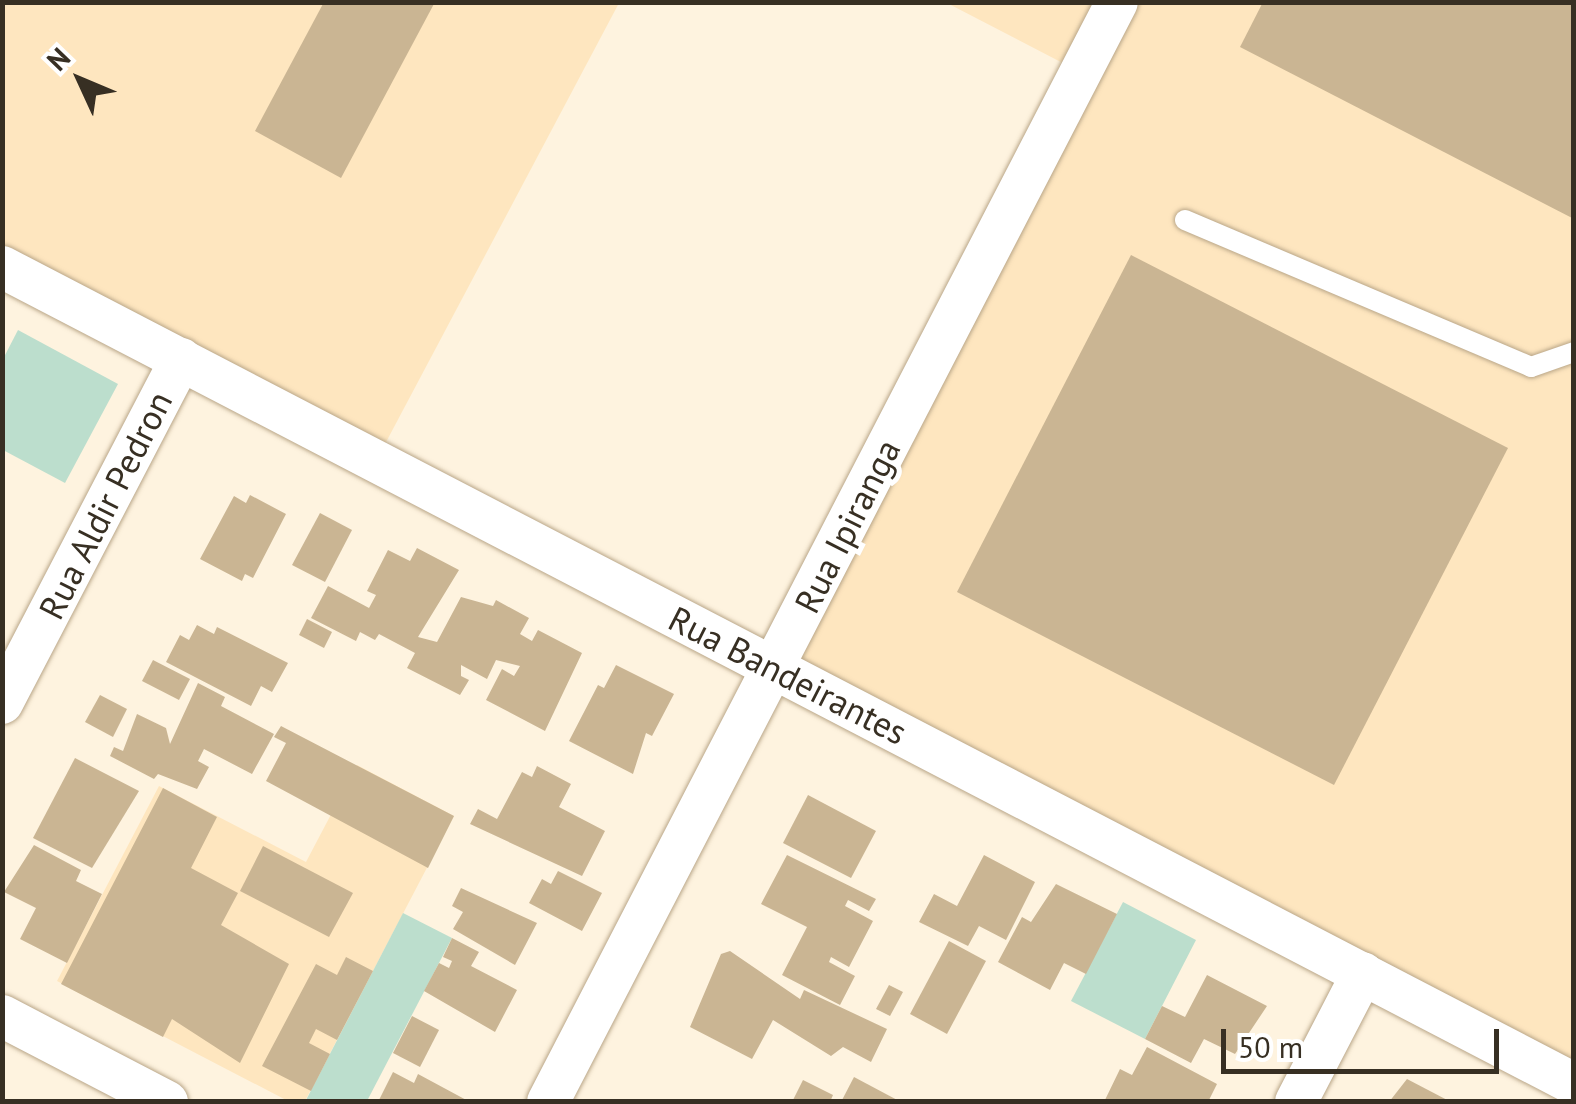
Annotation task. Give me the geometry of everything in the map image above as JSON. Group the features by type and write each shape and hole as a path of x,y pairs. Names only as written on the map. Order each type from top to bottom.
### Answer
{"street":[{"name":"Rua Ipiranga","path":"548,1102 1116,2"},
{"name":"Rua Bandeirantes","path":"2,267 1574,1084"},
{"name":"Rua Aldir Pedron","path":"2,703 181,360"},
{"path":"1296,1102 1362,973"},
{"path":"2,1016 167,1102"}],"lane":[{"path":"1185,220 1531,367 1574,352"}],"shaded area":[{"path":"2,3 619,3 376,461 3,267"},
{"path":"947,3 1573,3 1573,1084 774,667 1080,72"},
{"path":"357,765 454,816 305,1101 288,1101 57,981 159,786 306,862"}],"green space":[{"path":"18,330 118,384 65,483 3,450 3,359"},
{"path":"1123,902 1196,940 1145,1039 1071,1001"},
{"path":"403,913 452,938 367,1101 305,1102"}],"building":[{"path":"324,2 435,2 341,178 255,131"},
{"path":"1263,2 1574,2 1574,219 1240,47"},
{"path":"1131,255 1508,448 1334,785 957,592"},
{"path":"250,495 286,514 253,578 245,574 242,581 200,559 234,496 246,503"},
{"path":"320,513 352,530 325,582 292,565"},
{"path":"417,548 459,570 418,637 437,642 461,597 493,606 496,600 529,618 520,634 532,641 538,630 582,653 545,731 486,700 502,669 514,676 520,666 496,660 487,679 461,665 461,676 469,680 460,695 407,668 415,653 379,634 375,640 360,632 356,641 311,618 328,586 369,608 376,595 367,591 388,550 410,561"},
{"path":"307,619 332,632 324,648 299,635"},
{"path":"197,625 214,634 217,627 288,663 272,692 261,686 251,706 166,662 180,635 189,640"},
{"path":"153,660 190,679 179,700 142,681"},
{"path":"616,665 674,694 652,736 646,733 633,774 569,741 598,685 604,688"},
{"path":"198,683 225,697 221,706 274,734 252,774 204,749 198,761 209,767 197,789 158,774 154,779 110,756 114,747 123,751 137,714 166,728 170,744"},
{"path":"100,695 127,709 113,737 85,722"},
{"path":"281,726 454,816 428,868 266,781 286,743 274,737"},
{"path":"75,758 139,791 92,868 33,838"},
{"path":"537,766 571,784 559,807 605,831 582,876 470,824 478,809 497,819 522,772 532,777"},
{"path":"163,788 217,817 191,868 238,893 221,925 289,964 240,1063 172,1019 163,1037 61,984"},
{"path":"808,795 876,831 851,878 783,843"},
{"path":"34,845 81,870 76,881 102,894 67,963 20,939 36,908 4,892"},
{"path":"263,846 353,893 329,937 240,891"},
{"path":"787,855 876,899 869,911 848,900 845,906 873,921 849,967 831,957 829,962 855,976 840,1005 782,975 807,927 761,904"},
{"path":"984,855 1035,882 1006,940 979,926 968,946 919,922 934,894 957,906"},
{"path":"558,871 602,893 582,931 529,903 542,879 551,884"},
{"path":"1056,884 1117,914 1086,974 1064,963 1050,990 998,962 1022,917 1031,922"},
{"path":"461,888 537,923 515,965 453,929 463,912 452,906"},
{"path":"452,938 479,952 471,966 517,990 495,1032 424,991 439,963 449,968 452,961 443,957"},
{"path":"949,941 986,961 947,1034 910,1014"},
{"path":"730,951 800,999 804,990 887,1029 871,1062 843,1047 831,1056 773,1020 752,1059 690,1027 721,954"},
{"path":"346,957 373,971 337,1040 316,1029 309,1043 330,1054 311,1091 262,1066 316,964 337,975"},
{"path":"1207,975 1267,1006 1235,1054 1204,1039 1191,1063 1145,1039 1162,1006 1185,1017"},
{"path":"889,985 903,992 890,1016 876,1009"},
{"path":"412,1016 439,1030 420,1067 393,1053"},
{"path":"1147,1047 1217,1084 1208,1102 1104,1102 1120,1069 1132,1075"},
{"path":"393,1072 414,1083 418,1074 470,1102 378,1102"},
{"path":"854,1077 901,1102 841,1102"},
{"path":"1407,1079 1451,1102 1389,1102"},
{"path":"803,1080 833,1095 830,1102 792,1102"}]}
